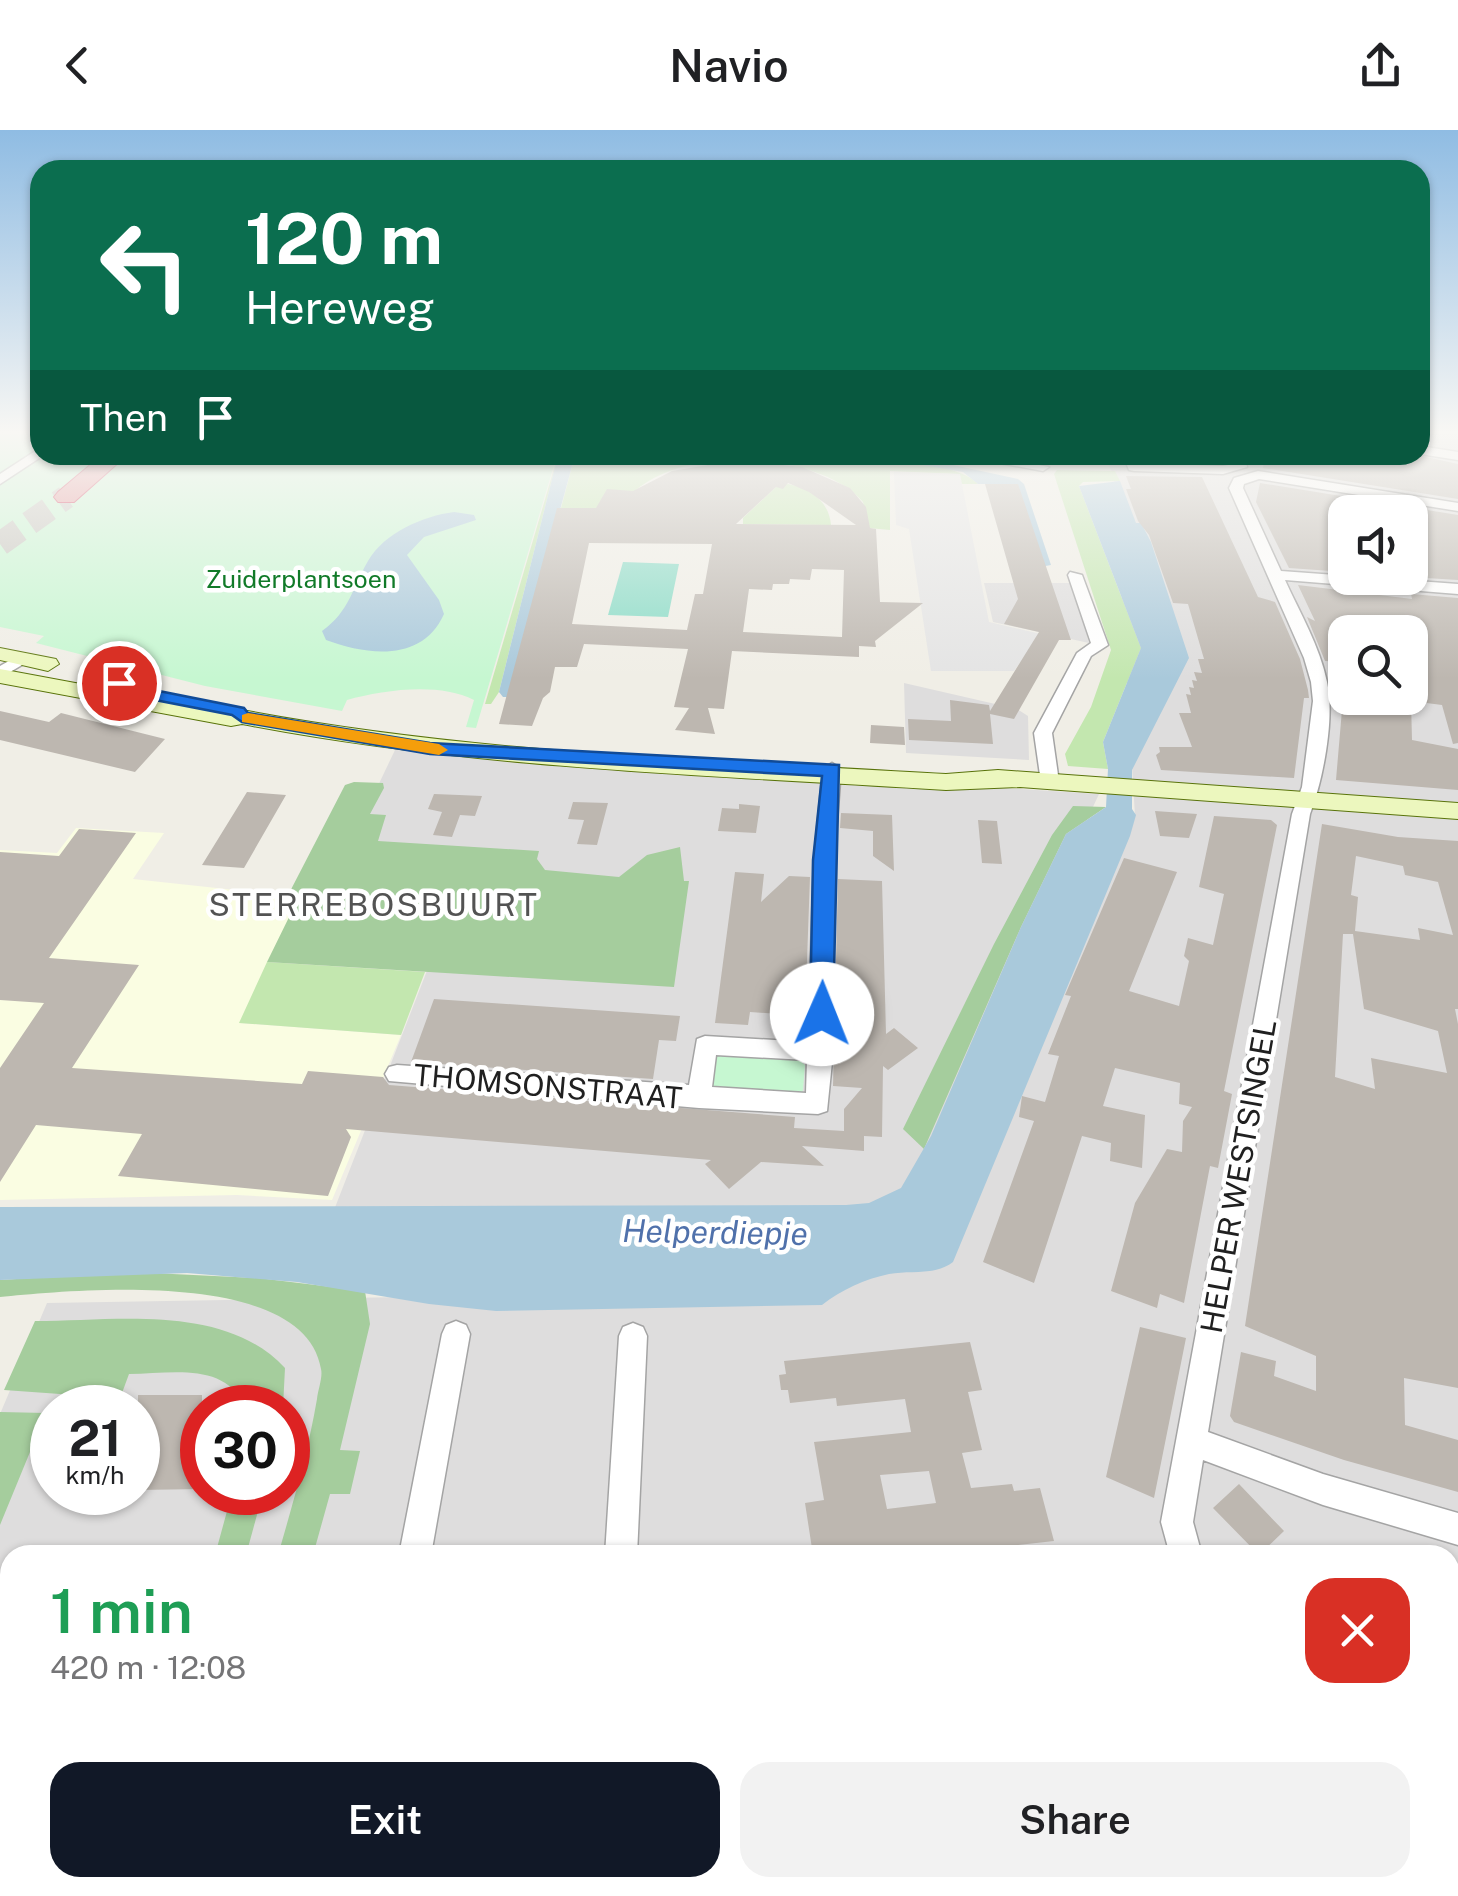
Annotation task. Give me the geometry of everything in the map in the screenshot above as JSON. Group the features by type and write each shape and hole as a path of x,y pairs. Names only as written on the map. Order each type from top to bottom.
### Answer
{"main road":[{"path":"11,657 88,673 155,695 238,711 242,717"},
{"path":"0,674 231,718 471,753 832,772 946,782 1018,780 1458,810"}],"street":[{"name":"HELPER WESTSINGEL","path":"1184,1545 1178,1522 1300,814 1307,798 1320,702 1312,658 1248,514"},
{"path":"1050,782 1043,733 1085,653 1100,645 1075,575"},
{"path":"1274,575 1458,589"},
{"path":"0,674 11,657"},
{"name":"THOMSONSTRAAT","path":"397,1074 818,1104 824,860 832,772"},
{"name":"THOMSONSTRAAT","path":"699,1098 706,1045 821,1052"},
{"path":"417,1545 456,1334"},
{"path":"621,1545 634,1336"},
{"path":"1192,1440 1249,1466 1330,1494 1458,1529"}],"shaded area":[{"path":"896,514 968,514 989,622 1041,634 1014,671 931,671 909,529 896,525"},
{"path":"1117,514 1328,514 1328,595 1428,595 1428,514 1458,514 1458,1545 0,1545 0,1414 47,1303 812,1290 945,1255 1135,816"},
{"path":"984,583 1073,583 1089,643 993,622"},
{"path":"904,683 1017,709 1028,716 1029,760 906,753"},
{"path":"395,750 1099,794 898,1226 329,1223 430,963 333,880"},
{"path":"76,828 164,833 133,879 299,897 240,1023 401,1035 332,1200 237,1195 0,1200 0,850 57,853"}],"green space":[{"name":"Zuiderplantsoen","path":"0,514 539,514 476,728 466,727 474,700 460,694 428,689 377,693 347,700 342,711 205,686 36,643 44,636 0,627"},
{"path":"543,514 499,692 491,704 485,704"},
{"path":"747,514 828,514 831,525 743,524"},
{"path":"865,514 890,514 890,530 868,528"},
{"path":"1067,514 1090,514 1141,648 1103,742 1108,769 1068,766 1065,754 1091,707 1111,650"},
{"path":"623,562 679,564 668,617 608,615"},
{"path":"383,783 370,814 386,815 378,841 539,851 537,859 545,870 619,877 647,855 680,847 684,881 689,881 674,987 267,962 295,905 284,903 345,785"},
{"path":"1073,806 1106,807 1066,834 924,1149 903,1129 994,944 1052,835"},
{"path":"267,962 425,972 401,1035 239,1023"},
{"path":"714,1054 796,1058 805,1065 803,1090 801,1094 712,1090"},
{"path":"131,1272 258,1278 365,1291 370,1324 340,1450 360,1451 350,1494 330,1494 316,1545 281,1545 289,1515 310,1515 310,1432 321,1369 305,1336 274,1314 231,1300 182,1292 79,1291 0,1297 0,1280"},
{"path":"134,1319 201,1325 232,1333 260,1347 285,1368 284,1385 228,1385 211,1376 179,1372 129,1374 125,1385 30,1385 30,1392 4,1390 35,1321"},
{"path":"0,1412 30,1413 30,1452 0,1525"},
{"path":"226,1515 257,1515 249,1545 218,1545"}],"water":[{"path":"470,514 476,520 424,537 407,555 439,600 444,614 434,630 408,648 392,651 359,649 326,640 322,631 345,607 375,551 394,534 430,517"},
{"path":"543,514 559,514 509,697 499,692"},
{"path":"1023,514 1034,514 1051,565 1040,567"},
{"name":"Helperdiepje","path":"1090,514 1133,514 1136,523 1141,523 1151,542 1189,658 1132,770 1132,809 1136,815 1130,836 953,1262 946,1266 871,1279 822,1305 496,1311 297,1282 187,1273 0,1280 0,1207 846,1205 869,1203 901,1188 931,1136 1021,927 1066,834 1106,807 1108,769 1103,742 1141,648"}],"building":[{"path":"555,514 746,514 736,524 856,525 841,514 867,514 870,528 876,529 880,602 923,603 875,641 876,647 859,646 859,657 732,651 724,709 708,708 715,734 675,730 689,708 674,707 688,649 584,644 577,667 555,667 550,692 543,698 532,726 499,724","holes":["589,543 712,544 703,594 695,594 687,630 572,624","812,569 844,570 842,637 743,632 749,589 772,590 773,584 789,584 790,579 810,580"]},
{"path":"994,514 1028,514 1071,640 1059,640 1014,719 990,714 993,744 909,740 908,719 951,721 950,700 989,705 990,711 1039,632 1004,624 1018,599"},
{"path":"1136,514 1219,514 1258,597 1275,602 1300,659 1309,698 1304,698 1294,778 1161,770 1156,755 1159,747 1192,747 1179,713 1191,713 1186,694 1191,695 1189,687 1194,688 1192,680 1197,681 1194,672 1202,673 1198,659 1204,659 1188,604 1173,603 1149,535"},
{"path":"1262,514 1328,514 1328,571 1289,568"},
{"path":"1428,514 1458,515 1458,580 1428,578"},
{"path":"1298,585 1328,589 1328,595 1458,598 1458,743 1453,744 1442,705 1428,703 1428,615 1328,615 1328,661 1307,617 1315,621"},
{"path":"0,711 49,722 61,713 165,739 135,772 0,740"},
{"path":"1342,715 1411,715 1412,740 1458,749 1458,790 1336,780"},
{"path":"871,725 904,727 905,745 870,743"},
{"path":"247,792 286,795 244,868 202,865"},
{"path":"434,794 482,796 475,816 460,815 452,837 433,835 442,812 428,809"},
{"path":"573,802 608,803 597,845 577,844 584,820 568,819"},
{"path":"739,804 760,806 756,833 718,831 722,808 739,809"},
{"path":"1155,811 1197,814 1189,838 1160,836"},
{"path":"841,813 892,815 894,871 873,856 873,831 840,828"},
{"path":"1214,816 1271,820 1277,825 1224,1091 1232,1094 1218,1168 1210,1166 1184,1303 1160,1294 1157,1308 1111,1291 1135,1203 1167,1149 1182,1152 1183,1121 1192,1107 1179,1104 1180,1083 1115,1068 1103,1106 1145,1115 1142,1168 1110,1161 1111,1143 1082,1136 1034,1283 983,1262 1034,1121 1019,1117 1022,1096 1045,1102 1059,1056 1048,1054 1071,996 1065,995 1124,858 1177,872 1129,991 1179,1006 1189,961 1184,956 1188,938 1213,945 1224,894 1199,887"},
{"path":"978,820 997,821 1002,864 982,863"},
{"path":"1322,824 1398,837 1458,841 1458,1388 1404,1378 1405,1425 1458,1440 1458,1492 1344,1460 1234,1422 1230,1416 1241,1352 1276,1361 1274,1376 1316,1391 1316,1356 1245,1326","holes":["1356,856 1403,866 1405,875 1438,882 1453,935 1418,928 1420,940 1355,931 1358,897 1351,895","1343,934 1353,934 1364,1009 1438,1031 1447,1073 1371,1058 1375,1089 1335,1077"]},
{"path":"79,829 136,833 49,958 139,965 72,1068 302,1084 308,1071 383,1077 389,1085 795,1117 794,1128 844,1131 844,1109 862,1088 833,1086 838,879 882,881 886,1034 894,1028 918,1048 888,1070 883,1066 882,1137 864,1136 864,1151 802,1146 824,1166 761,1162 729,1189 705,1164 711,1160 346,1129 351,1137 328,1196 118,1176 142,1134 36,1125 0,1182 0,1068 44,1003 0,1000 0,852 59,856"},
{"path":"735,872 764,874 761,902 789,876 810,877 805,1016 750,1012 748,1025 715,1023"},
{"path":"434,999 680,1016 676,1041 659,1040 653,1079 411,1062"},
{"path":"1140,1327 1186,1338 1154,1498 1106,1477"},
{"path":"970,1342 982,1390 968,1392 982,1450 962,1453 971,1488 1012,1484 1014,1491 1040,1488 1054,1541 1019,1545 811,1545 805,1503 824,1500 814,1442 911,1432 905,1399 837,1406 836,1398 790,1403 788,1390 781,1390 779,1375 786,1374 784,1361","holes":["929,1471 936,1503 887,1509 880,1475"]},
{"path":"160,1395 180,1395 180,1489 160,1490"},
{"path":"1239,1484 1284,1531 1269,1545 1249,1545 1213,1508"}],"tunnel":[{"path":"0,544 42,514"}],"slow traffic":[{"path":"248,718 439,750"}],"district":[{"name":"STERREBOSBUURT","path":"374,904"}],"route":[{"path":"119,683 155,695 238,711 242,717 430,749 806,771 832,769 824,860 822,1014"}]}
